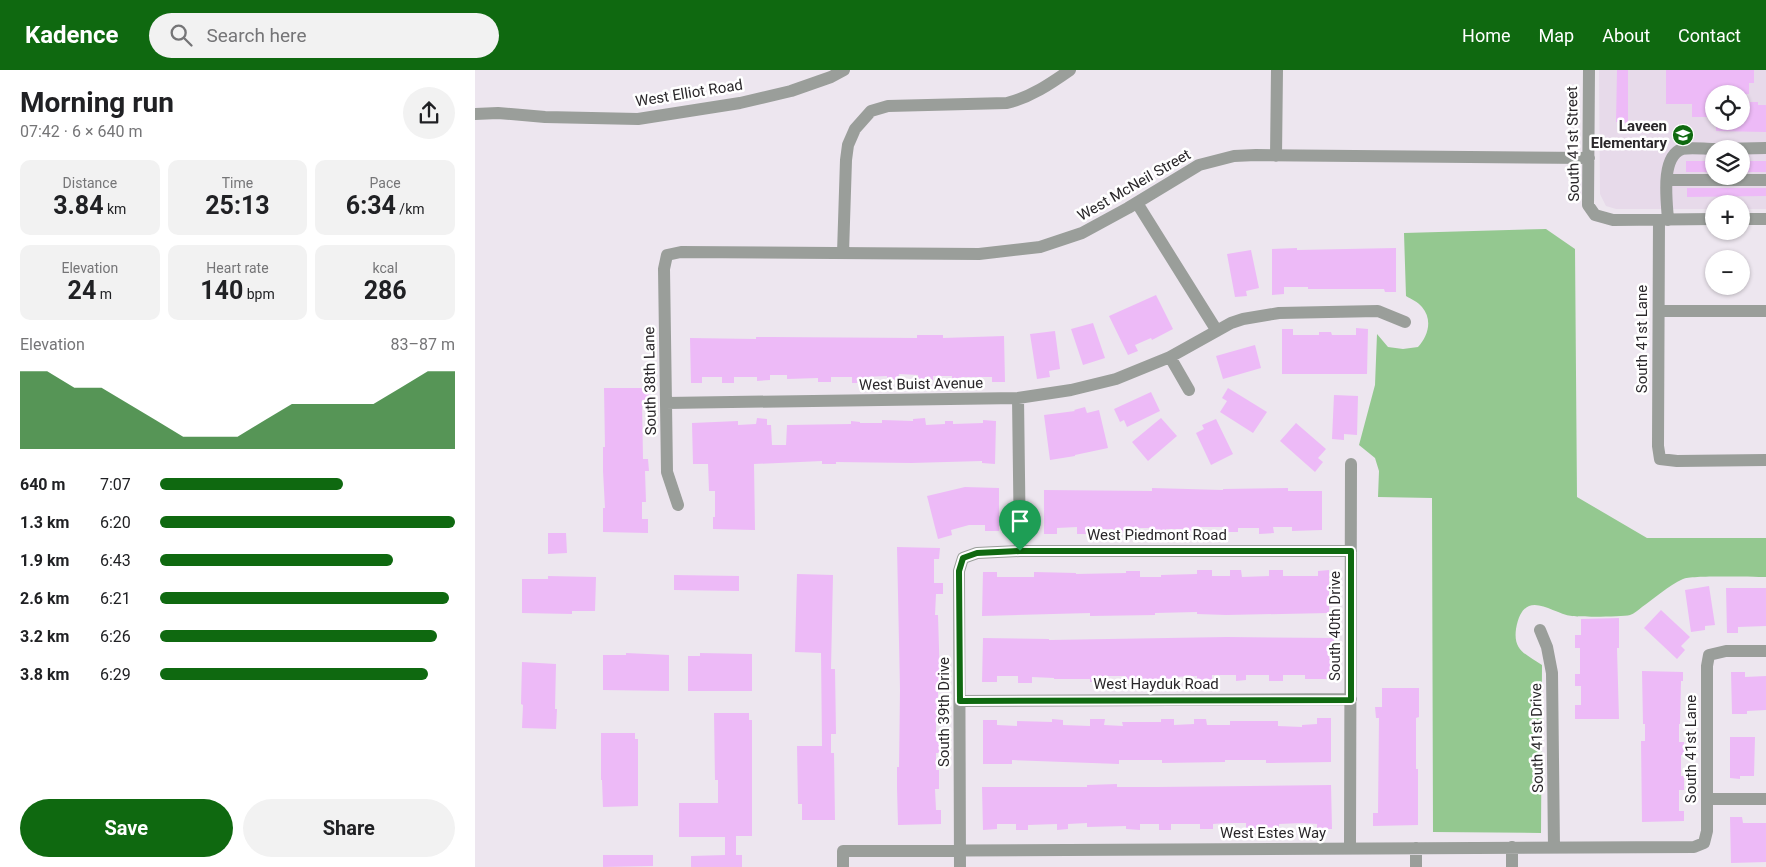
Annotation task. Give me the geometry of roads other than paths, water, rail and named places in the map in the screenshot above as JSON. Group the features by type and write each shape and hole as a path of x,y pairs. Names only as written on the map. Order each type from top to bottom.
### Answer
{"street":[{"name":"West Elliot Road","path":"475,114 498,113 545,117 638,119 740,103 791,91 831,77 844,70"},
{"path":"843,253 848,145 855,128 871,110 888,106 1007,103 1022,100 1070,70"},
{"path":"1276,156 1277,70"},
{"name":"South 41st Street","path":"1589,70 1588,205 1595,215 1613,220 1664,220"},
{"path":"1750,148 1766,148"},
{"name":"South 41st Lane","path":"1705,149 1683,149 1676,153 1669,164 1659,311 1658,446 1660,459 1677,461 1766,460"},
{"name":"West McNeil Street","path":"667,255 681,252 979,254 1040,247 1082,234 1199,165 1234,156 1589,158"},
{"path":"1667,180 1766,180"},
{"path":"1137,203 1217,331"},
{"path":"1664,220 1705,219"},
{"path":"1750,219 1766,219"},
{"name":"South 38th Lane","path":"667,255 665,269 667,472 678,505"},
{"name":"West Buist Avenue","path":"666,403 1018,398 1071,390 1116,379 1170,357 1231,323 1243,319 1279,313 1378,311 1405,322"},
{"path":"1659,311 1766,311"},
{"path":"1170,357 1189,390"},
{"path":"1018,398 1020,551"},
{"name":"South 40th Drive","path":"1350,848 1351,464"},
{"name":"West Piedmont Road","path":"963,558 977,553 1020,551 1351,551"},
{"name":"South 39th Drive","path":"960,867 959,571 963,558"},
{"name":"South 41st Drive","path":"1540,630 1547,647 1552,673 1554,847"},
{"name":"South 41st Lane","path":"1704,843 1707,831 1707,666 1709,655 1726,651 1766,651"},
{"name":"West Hayduk Road","path":"960,701 1351,700"},
{"path":"1707,799 1766,799"},
{"name":"West Estes Way","path":"843,867 843,851 1694,847 1704,843"},
{"path":"1512,847 1512,867"},
{"path":"1416,848 1416,867"}],"place":[{"name":"Laveen Elementary","path":"1683,135"}]}
